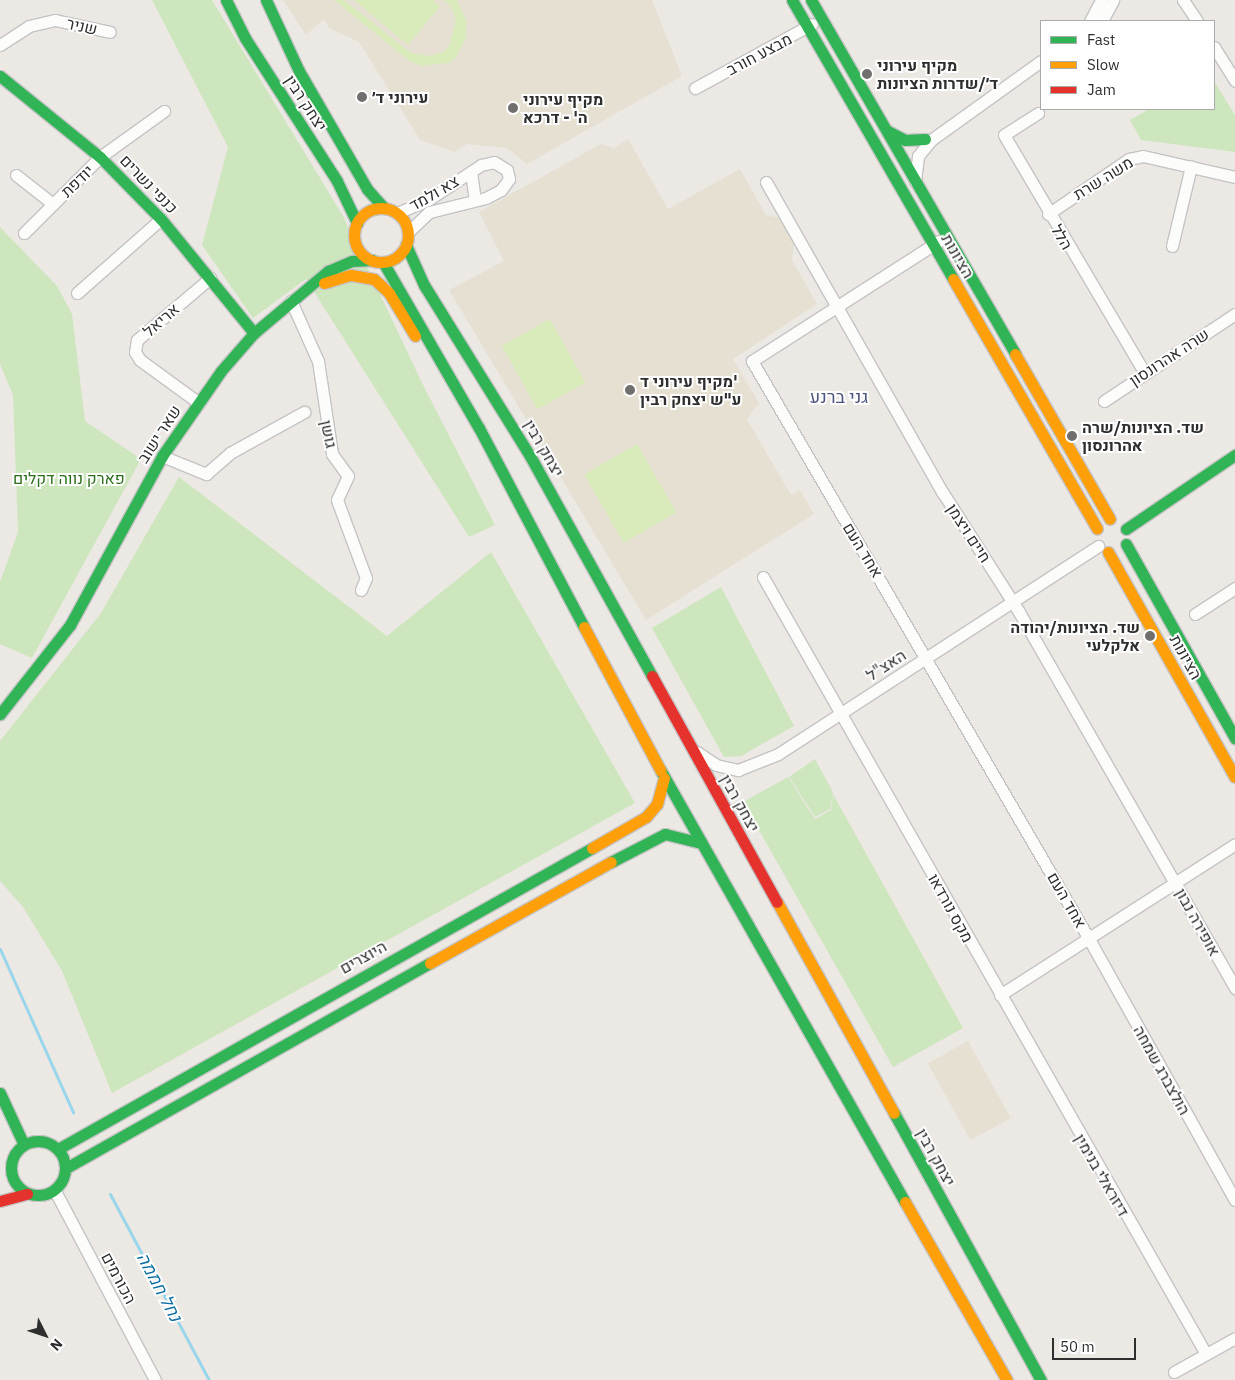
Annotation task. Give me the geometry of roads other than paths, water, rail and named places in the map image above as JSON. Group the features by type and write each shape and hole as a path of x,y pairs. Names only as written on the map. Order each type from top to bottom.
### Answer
{"street":[{"name":"יצחק רבין","path":"226,0 245,38 337,182 356,227"},
{"name":"יצחק רבין","path":"266,0 299,71 367,189 384,208"},
{"name":"הציונות","path":"792,0 1097,528"},
{"name":"הציונות","path":"811,0 1110,519"},
{"path":"1091,20 1101,0"},
{"path":"1103,20 1113,0"},
{"path":"1183,0 1196,20"},
{"name":"מבצע חורב","path":"695,88 822,19"},
{"name":"שניר","path":"0,45 29,26 56,20 110,32"},
{"path":"1215,50 1235,82"},
{"path":"903,192 905,162 910,150 925,139 943,130 1040,62"},
{"name":"כנפי נשרים","path":"0,76 100,157 161,219 254,333"},
{"name":"יודפת","path":"24,234 100,157 164,111"},
{"name":"הלל","path":"1038,113 1004,135 1048,214 1145,374"},
{"path":"916,181 918,156 943,130"},
{"path":"888,131 905,140 925,139"},
{"name":"משה שרת","path":"1048,214 1129,159 1155,156 1235,177"},
{"name":"צא ולמד","path":"397,213 428,200 471,172 494,162 503,166 509,174 501,190 475,200 429,212 408,232"},
{"path":"1172,246 1191,166"},
{"name":"צא ולמד","path":"471,172 475,200"},
{"name":"יודפת","path":"16,175 53,204"},
{"name":"חיים ויצמן","path":"766,182 943,493 1013,602 1176,882"},
{"path":"377,261 399,255 406,245 408,232 397,213 384,208 366,213 356,227 360,251 377,261 445,368 698,842 1006,1380"},
{"path":"77,294 161,219"},
{"name":"שאר ישוב","path":"328,272 356,227"},
{"name":"אחד העם","path":"946,237 752,361 927,658 1089,939"},
{"name":"יצחק רבין","path":"406,245 424,285 530,456 1041,1380"},
{"name":"שאר ישוב","path":"0,714 70,625 162,456 220,371 254,333 328,272 352,261 377,261"},
{"path":"305,290 351,275 374,279 385,288 418,340 445,368"},
{"name":"אריאל","path":"199,403 140,360 135,352 137,340 210,278"},
{"name":"גושן","path":"291,301 318,361 332,454 348,476 337,500 366,578 361,590"},
{"name":"שרה אהרונסון","path":"1104,401 1235,314"},
{"name":"גושן","path":"162,456 206,474 230,453 304,412"},
{"path":"1126,529 1235,455"},
{"path":"1110,519 1120,521 1126,529 1126,544 1118,551 1108,552 1098,546 1097,528 1110,519"},
{"name":"הציונות","path":"1126,544 1235,738"},
{"name":"האצ\"ל","path":"687,741 716,765 738,770 778,754 1098,546"},
{"name":"הציונות","path":"1108,552 1235,777"},
{"name":"מקס נורדאו","path":"763,577 839,715 1000,995"},
{"path":"1195,614 1235,588"},
{"name":"היוצרים","path":"58,1149 173,1082 652,813 664,778"},
{"path":"66,1168 184,1099 658,837 665,834 698,842"},
{"path":"1000,995 1235,844"},
{"name":"אופירה נבון","path":"1176,882 1235,988"},
{"name":"הולצברג שמחה","path":"1089,939 1235,1200"},
{"name":"דיזראלי בנימין","path":"1000,995 1206,1354"},
{"path":"0,1093 24,1145"},
{"path":"0,1201 27,1194 41,1196 55,1191 63,1181 66,1168 58,1149 46,1142 24,1145 13,1158 11,1166 13,1180 27,1194"},
{"path":"0,1178 11,1166"},
{"name":"הכורמים","path":"55,1191 155,1380"},
{"path":"1174,1372 1235,1338"}],"waterway":[{"name":"נחל חממה","path":"0,949 73,1112"},
{"name":"נחל חממה","path":"110,1194 209,1380"}],"place":[{"name":"מקיף עירוני ד׳/שדרות הציונות","path":"867,74"},
{"name":"עירוני ד׳","path":"362,97"},
{"name":"מקיף עירוני ה' - דרכא","path":"513,108"},
{"name":"מקיף עירוני ד' ע\"ש יצחק רבין","path":"630,390"},
{"name":"שד. הציונות/שרה אהרונסון","path":"1072,436"},
{"name":"שד. הציונות/יהודה אלקלעי","path":"1150,636"}],"district":[{"name":"גני ברנע","path":"839,397"}],"park label":[{"name":"פארק נווה דקלים","path":"69,478"}]}
